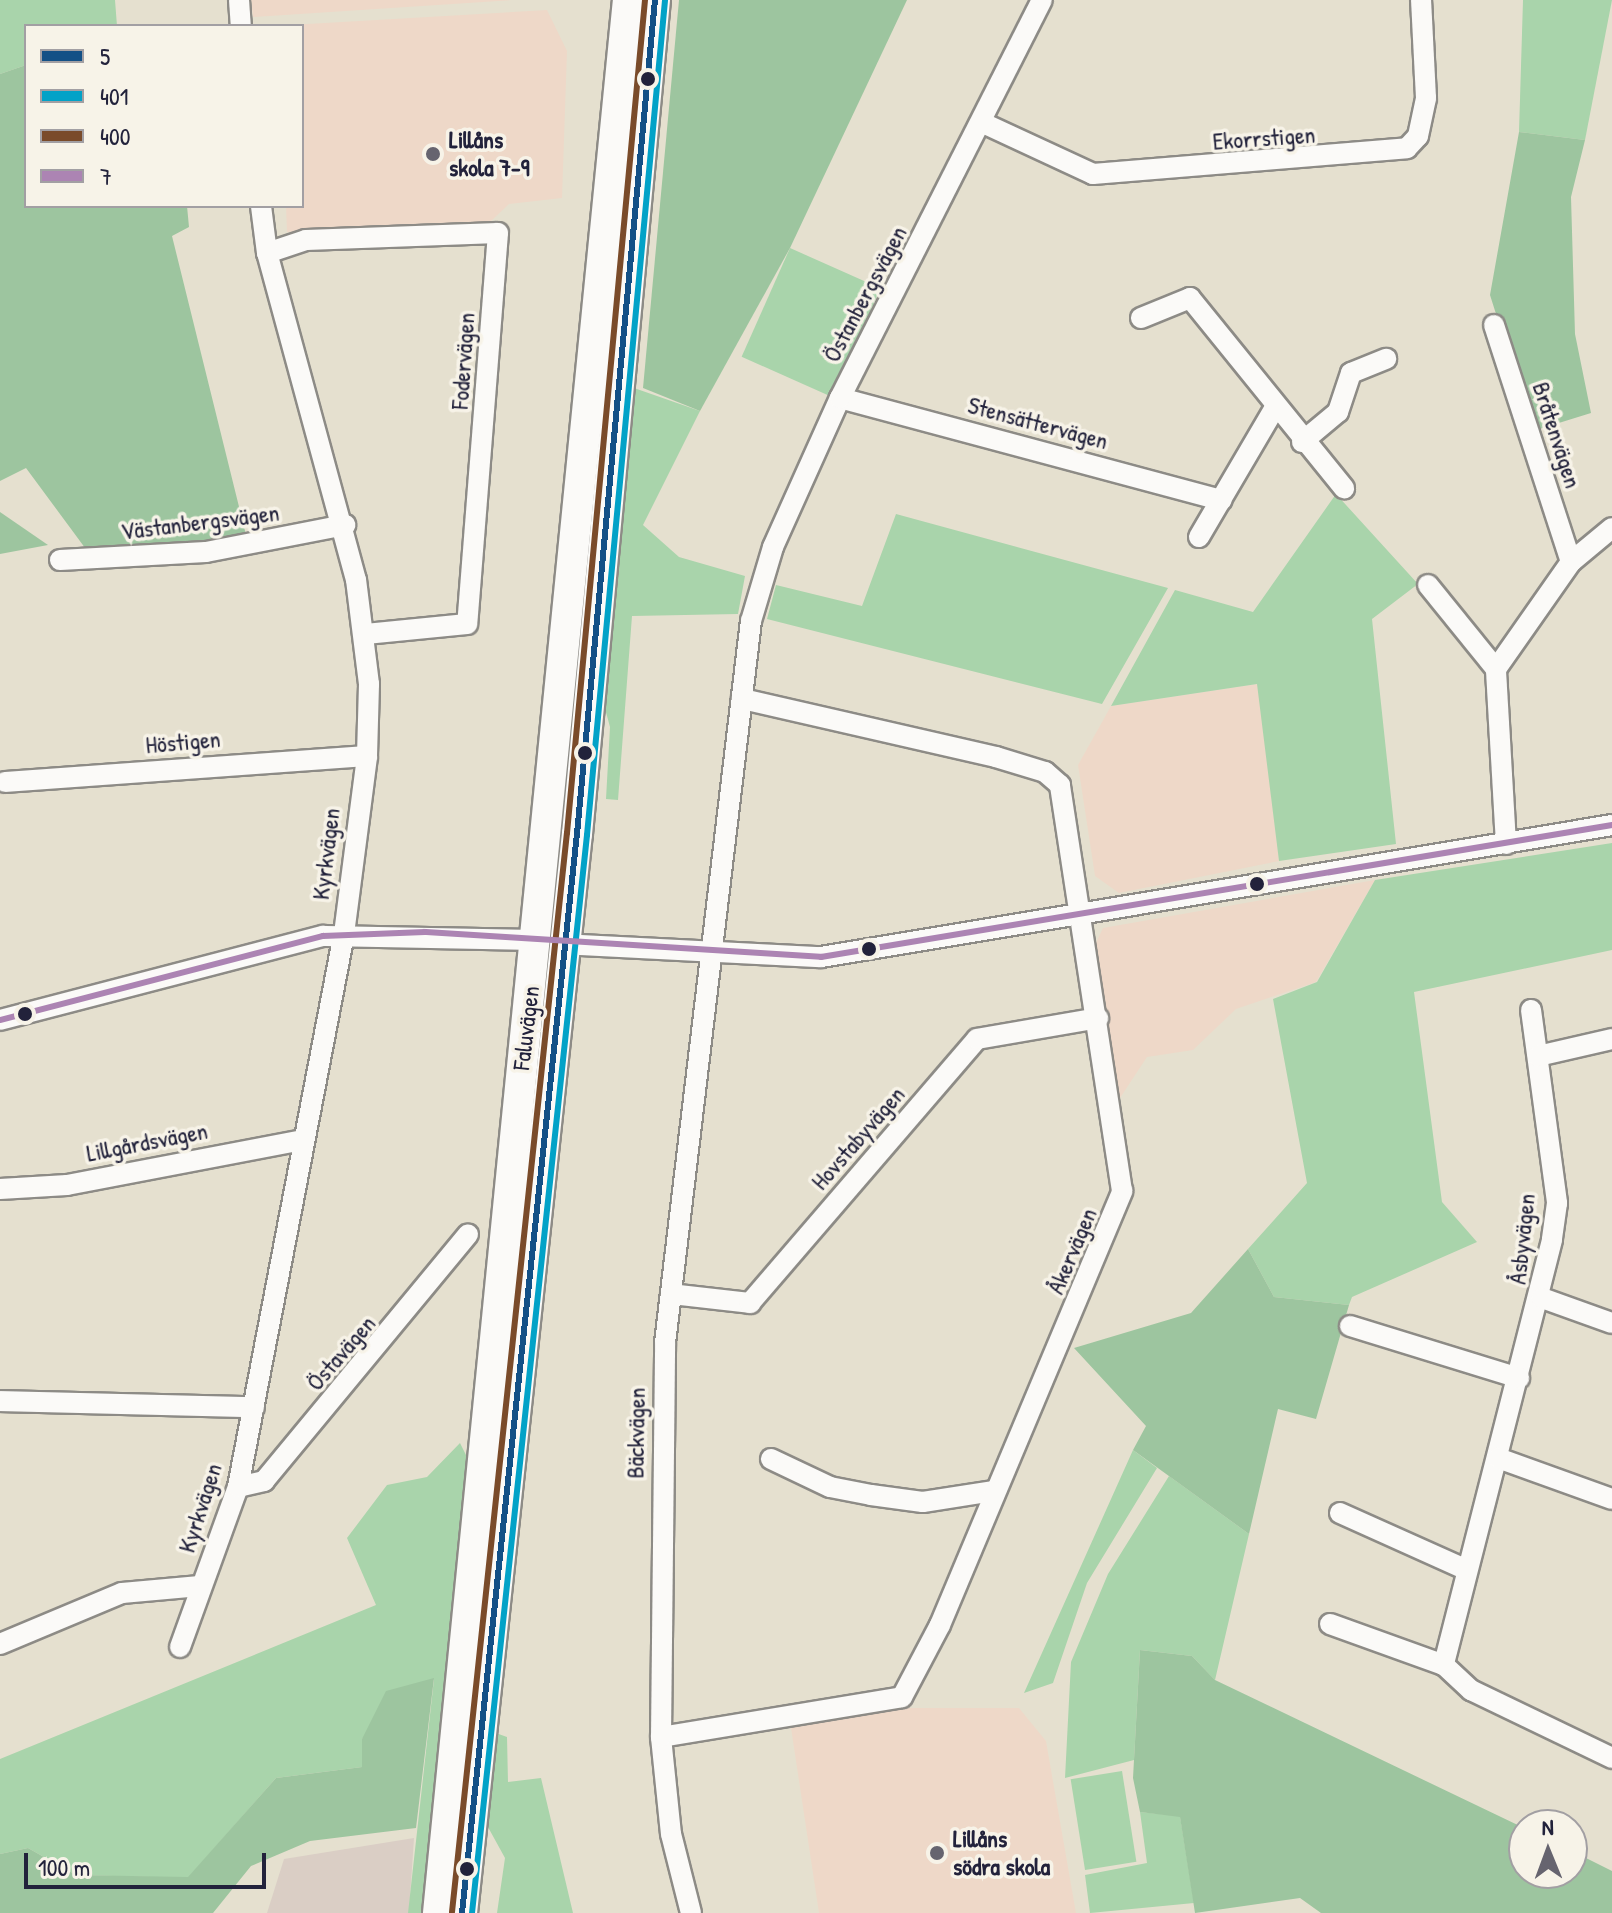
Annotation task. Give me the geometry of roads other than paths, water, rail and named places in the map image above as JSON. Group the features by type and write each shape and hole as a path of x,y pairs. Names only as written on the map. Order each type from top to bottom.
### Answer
{"highway":[{"name":"Faluvägen","path":"564,823 628,0"},
{"name":"Faluvägen","path":"438,1913 655,0"},
{"name":"Faluvägen","path":"462,1913 549,942"}],"street":[{"path":"239,0 241,24"},
{"name":"Östanbergsvägen","path":"713,953 755,600 840,398 983,123 1042,0"},
{"name":"Ekorrstigen","path":"983,123 1093,174 1407,148 1418,136 1426,98 1421,0"},
{"name":"Kyrkvägen","path":"180,1647 238,1487 344,934 367,756 365,634 345,525 267,253 261,208"},
{"name":"Fodervägen","path":"267,253 306,240 498,233 467,624 365,634"},
{"path":"1141,318 1190,298 1274,409 1344,488"},
{"name":"Bråtenvägen","path":"1494,325 1571,562"},
{"path":"1302,442 1338,412 1351,373 1386,359"},
{"name":"Stensättervägen","path":"840,398 1222,500"},
{"path":"1199,537 1274,409"},
{"name":"Västanbergsvägen","path":"60,560 206,552 345,525"},
{"path":"1496,669 1571,562 1612,528"},
{"path":"1428,585 1496,669 1506,844"},
{"name":"Åkervägen","path":"661,1737 902,1697 1120,1203 1098,1018 1060,785 1045,772 742,699"},
{"name":"Höstigen","path":"5,782 367,756"},
{"path":"0,1020 344,934 821,957 1612,825"},
{"name":"Bäckvägen","path":"691,1913 671,1834 661,1737 662,1414 671,1294 713,953"},
{"name":"Åsbyvägen","path":"1444,1665 1542,1298 1557,1203 1531,1010"},
{"name":"Hovstabyvägen","path":"671,1294 750,1303 977,1039 1098,1018"},
{"path":"1538,1056 1612,1039"},
{"name":"Lillgårdsvägen","path":"0,1189 67,1185 303,1140"},
{"name":"Östavägen","path":"238,1487 264,1481 468,1234"},
{"path":"1542,1298 1612,1323"},
{"path":"1350,1326 1519,1378"},
{"path":"0,1401 254,1407"},
{"path":"1498,1458 1612,1499"},
{"path":"771,1459 830,1487 871,1495 923,1502 994,1491"},
{"path":"1340,1513 1467,1570"},
{"path":"0,1644 122,1593 200,1586"},
{"path":"1330,1624 1444,1665 1471,1690 1612,1758"}],"place":[{"name":"Lillåns skola 7-9","path":"433,154"},
{"name":"Lillåns södra skola","path":"937,1853"}]}
